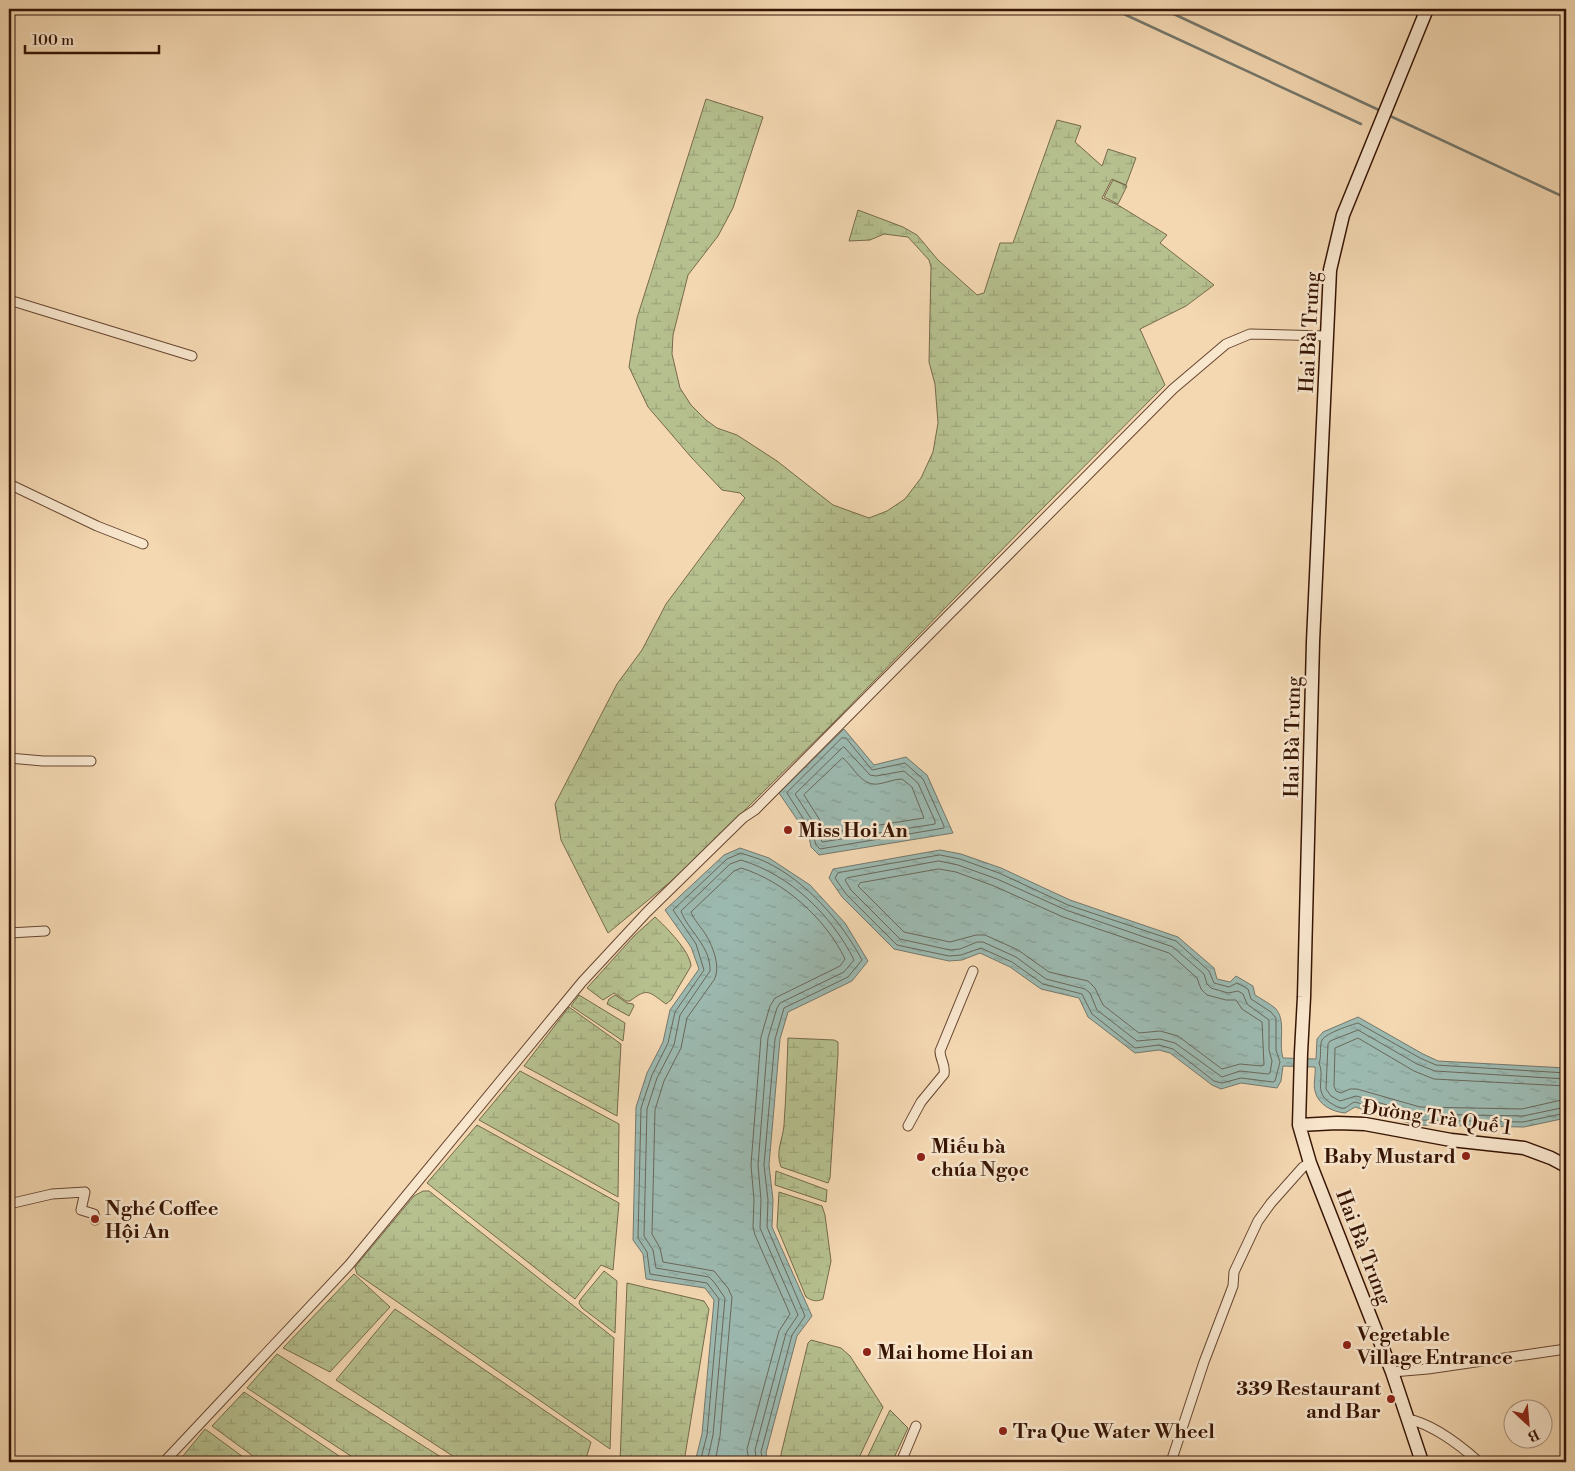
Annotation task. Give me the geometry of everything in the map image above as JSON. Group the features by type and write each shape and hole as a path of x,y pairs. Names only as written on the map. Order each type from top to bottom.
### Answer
{"street":[{"name":"Hai Bà Trưng","path":"1422,1462 1392,1372 1310,1163 1299,1125 1313,642 1330,270 1343,215 1427,9"},
{"path":"9,300 192,356"},
{"path":"164,1462 349,1265 582,982 647,912 743,818 755,810 1173,389 1226,344 1250,334 1327,336"},
{"path":"9,484 97,526 144,544"},
{"path":"9,758 92,761"},
{"path":"9,933 45,931"},
{"path":"908,1126 921,1102 944,1074 945,1068 940,1051 973,971"},
{"name":"Đường Trà Quế 1","path":"1299,1125 1365,1124 1452,1140 1524,1148 1566,1166"},
{"path":"1172,1462 1204,1362 1233,1286 1234,1272 1258,1222 1270,1203 1303,1167 1310,1163"},
{"path":"9,1204 52,1194 85,1192 81,1210 94,1214 95,1220"},
{"path":"1392,1372 1428,1369 1566,1349"},
{"path":"1407,1419 1413,1420 1445,1436 1479,1462"},
{"path":"901,1462 916,1426"}],"green space":[{"path":"706,99 763,117 733,208 718,236 688,275 673,335 672,354 680,388 691,405 706,420 717,428 737,435 777,461 833,505 869,518 887,511 905,499 921,478 933,452 938,423 935,384 929,362 931,267 929,260 908,237 884,234 870,240 849,241 858,210 903,227 917,235 938,260 977,295 984,293 1000,243 1013,243 1057,120 1081,126 1075,142 1102,166 1108,149 1136,158 1126,185 1112,179 1102,198 1118,205 1167,235 1160,243 1214,285 1186,306 1140,329 1165,385 833,723 680,874 608,933 561,840 555,804 617,684 642,650 666,604 745,498 740,493 722,490 691,457 648,407 629,367 637,318"},
{"path":"1113,180 1127,186 1118,204 1104,197"},
{"path":"655,917 671,933 690,960 691,966 671,1000 666,1004 652,994 645,993 630,1001 626,1001 614,993 603,1000 587,988 634,936"},
{"path":"579,995 625,1023 623,1041 571,1006"},
{"path":"615,995 627,1003 633,1004 634,1006 629,1016 607,1004 609,999"},
{"path":"569,1007 621,1044 617,1116 524,1066"},
{"path":"788,1038 834,1040 838,1042 830,1178 828,1183 781,1167 779,1161 784,1125"},
{"path":"520,1071 619,1124 618,1197 479,1120"},
{"path":"477,1125 619,1203 613,1270 601,1265 575,1299 427,1183"},
{"path":"776,1171 827,1190 826,1202 775,1185"},
{"path":"423,1191 429,1191 614,1338 610,1449 357,1274 355,1267 414,1196"},
{"path":"779,1192 822,1206 825,1215 831,1261 823,1299 821,1300 814,1301 806,1297 777,1227"},
{"path":"604,1271 617,1281 615,1333 582,1308 579,1303"},
{"path":"354,1274 390,1307 330,1372 283,1348"},
{"path":"627,1283 704,1301 709,1309 684,1462 620,1462"},
{"path":"395,1309 591,1442 585,1462 462,1462 336,1380"},
{"path":"811,1340 841,1348 850,1356 883,1407 857,1462 782,1462 781,1454 808,1343"},
{"path":"277,1354 449,1462 360,1462 247,1388"},
{"path":"244,1392 348,1462 261,1462 212,1426"},
{"path":"890,1410 908,1428 892,1462 865,1462"},
{"path":"205,1429 250,1462 178,1462"}],"water":[{"path":"844,729 874,765 906,757 927,775 953,833 819,855 811,847 809,837 779,793"},
{"path":"740,848 769,858 810,885 845,923 868,961 852,981 788,1012 780,1039 769,1165 773,1200 772,1227 812,1316 797,1336 766,1453 768,1462 695,1462 702,1434 714,1300 705,1288 646,1279 643,1254 633,1240 636,1107 647,1073 663,1042 670,1010 699,969 691,947 665,910 724,855"},
{"path":"940,850 961,854 1001,868 1070,900 1178,937 1214,968 1217,979 1230,982 1236,976 1253,986 1255,995 1275,1008 1281,1019 1283,1058 1316,1059 1317,1039 1323,1032 1358,1017 1438,1061 1566,1068 1566,1118 1524,1127 1416,1125 1355,1107 1345,1113 1340,1112 1327,1107 1319,1100 1314,1088 1315,1067 1283,1066 1281,1081 1277,1088 1241,1083 1221,1089 1212,1085 1170,1053 1159,1050 1135,1053 1088,1017 1079,998 1041,989 1010,967 980,953 962,960 949,961 894,949 842,897 829,878 833,869"}],"waterway":[{"path":"1113,9 1361,124"},
{"path":"1163,9 1381,111"},
{"path":"1388,115 1566,198"}],"place":[{"name":"Miss Hoi An","path":"788,830"},
{"name":"Baby Mustard","path":"1466,1156"},
{"name":"Miếu bà chúa Ngọc","path":"921,1157"},
{"name":"Nghé Coffee Hội An","path":"95,1219"},
{"name":"Vegetable Village Entrance","path":"1347,1345"},
{"name":"Mai home Hoi an","path":"867,1352"},
{"name":"339 Restaurant and Bar","path":"1391,1399"},
{"name":"Tra Que Water Wheel","path":"1003,1431"}]}
